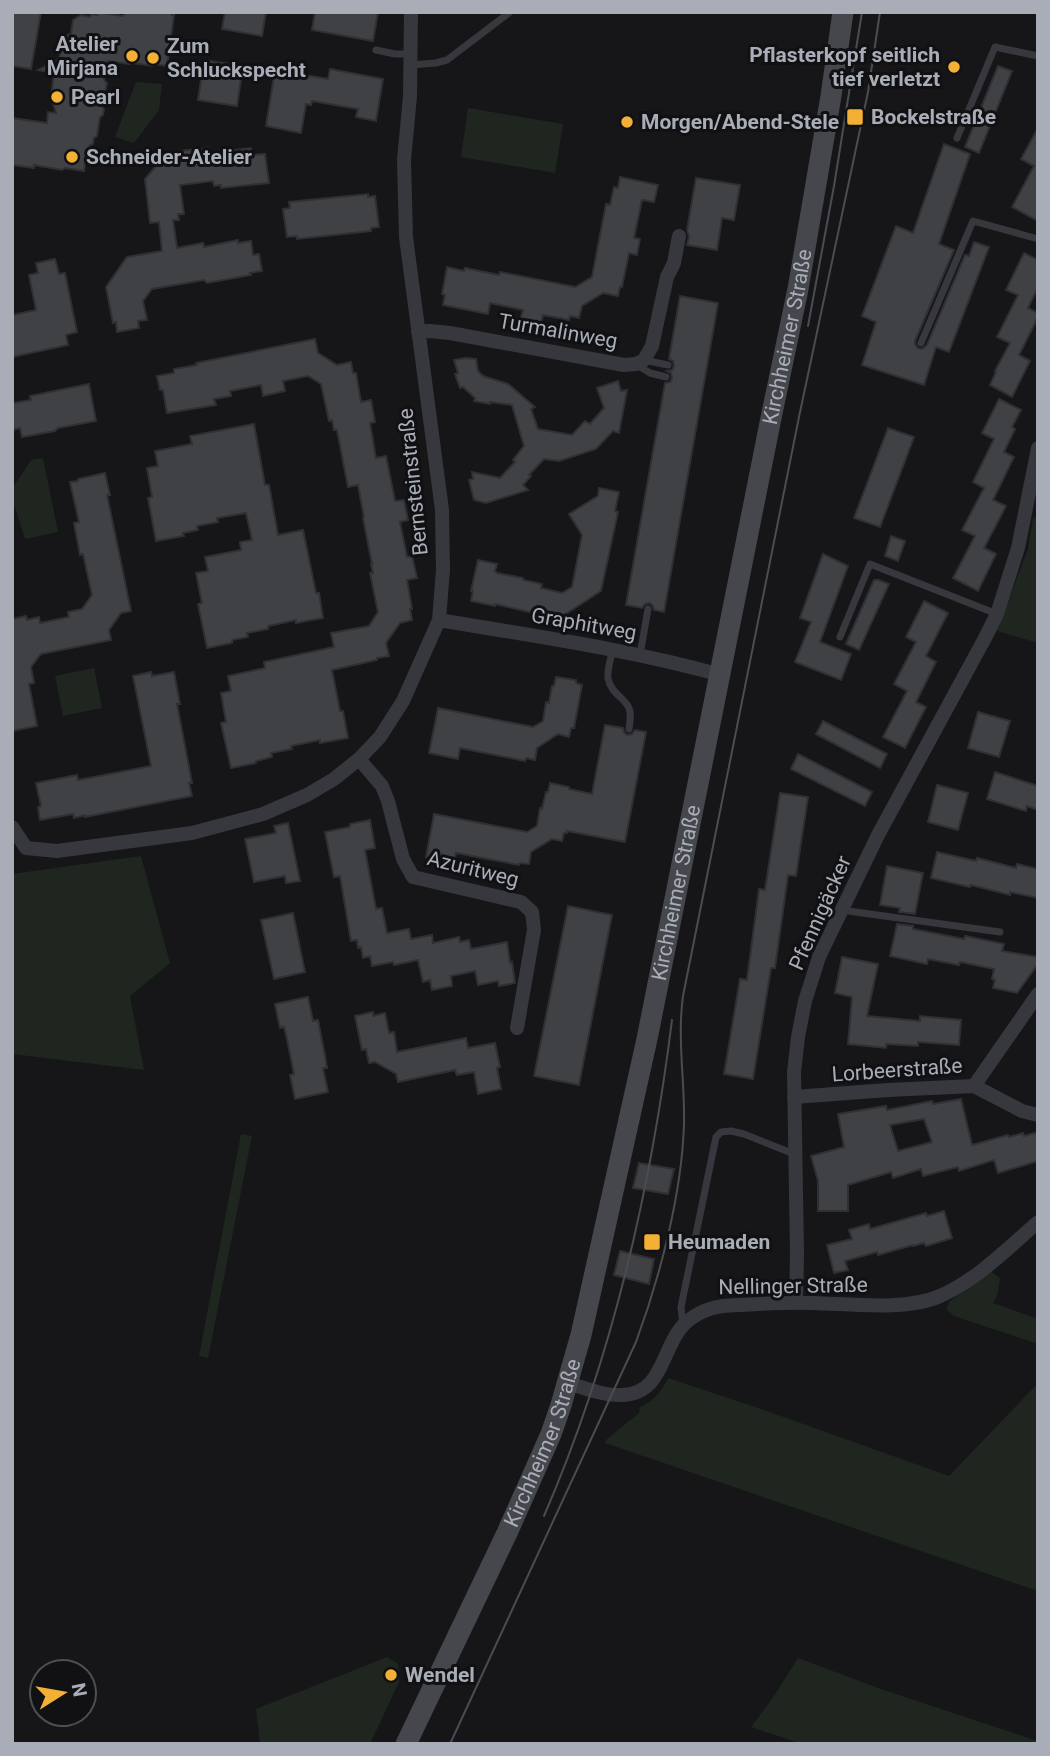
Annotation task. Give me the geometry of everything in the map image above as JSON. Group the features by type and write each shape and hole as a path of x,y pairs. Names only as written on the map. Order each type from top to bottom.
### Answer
{"main road":[{"name":"Kirchheimer Straße","path":"406,1744 551,1434 568,1383 594,1281 640,1074 807,244 843,12"}],"street":[{"name":"Bernsteinstraße","path":"12,827 26,848 57,852 192,833 264,814 325,785 359,759 380,737 403,701 439,620 443,570 442,510 406,237 404,174 411,12"},
{"name":"Turmalinweg","path":"418,332 450,333 624,365 640,362 652,346 679,236"},
{"name":"Pfennigäcker","path":"796,1303 794,1097 796,1051 805,1001 819,957 878,835 997,614 1018,548 1038,448"},
{"name":"Graphitweg","path":"439,620 612,649 721,675"},
{"name":"Azuritweg","path":"359,759 382,786 403,859 413,877 521,902 532,912 534,930 517,1028"},
{"path":"974,1086 1036,1002"},
{"name":"Lorbeerstraße","path":"794,1097 974,1086 1023,1111 1038,1115"},
{"name":"Nellinger Straße","path":"568,1383 618,1395 639,1392 655,1377 683,1326 699,1313 717,1306 796,1303 902,1304 931,1300 967,1280 1038,1222"}],"lane":[{"path":"376,50 436,63 447,60 510,12"},
{"path":"957,138 995,47 1038,56"},
{"path":"921,343 973,220 1038,239"},
{"path":"640,362 668,365"},
{"path":"640,362 650,373 666,377"},
{"path":"839,637 870,564 997,614"},
{"path":"640,655 648,609"},
{"path":"612,649 607,676 617,696 629,707 629,729"},
{"path":"842,911 1000,932"},
{"path":"683,1326 681,1307 716,1137 721,1132 735,1131 795,1154"}],"shaded area":[{"path":"136,82 162,84 159,110 134,143 115,137"},
{"path":"468,108 563,124 555,173 461,157"},
{"path":"43,458 58,532 25,539 12,498 12,489 31,460"},
{"path":"1033,518 1038,518 1038,643 997,631 1028,549"},
{"path":"94,668 102,708 63,716 55,676"},
{"path":"141,856 170,963 130,996 144,1070 12,1054 12,874"},
{"path":"241,1134 252,1136 208,1358 199,1356"},
{"path":"990,1271 1000,1278 998,1293 993,1303 1038,1319 1038,1344 954,1316 946,1309 949,1302"},
{"path":"668,1378 949,1476 1038,1383 1038,1591 605,1443 639,1413 640,1407 657,1395"},
{"path":"387,1657 398,1664 399,1682 370,1744 260,1744 256,1709"},
{"path":"798,1658 878,1688 1038,1741 1038,1744 802,1744 751,1727"}],"building":[{"path":"12,12 41,12 31,69 12,66"},
{"path":"97,12 122,16 128,12 172,12 174,15 167,66 108,61 104,80 107,83 102,106 103,115 100,117 97,136 86,155 84,171 12,165 12,118 47,123 48,112 56,113 51,97 54,73 38,70 59,59 66,35 71,34 73,20 81,15 97,15"},
{"path":"225,12 266,12 262,36 222,29"},
{"path":"315,12 378,12 373,41 312,30"},
{"path":"204,60 243,66 237,106 198,100"},
{"path":"998,66 1012,71 979,153 965,147"},
{"path":"330,69 383,79 376,121 356,117 358,109 312,101 311,105 306,104 301,133 266,126 275,70 328,79"},
{"path":"1038,128 1038,221 1012,207 1034,166 1021,159"},
{"path":"944,144 970,154 939,244 954,250 915,341 918,348 922,349 927,345 965,255 969,256 974,242 989,247 949,352 936,347 924,385 862,365 876,322 862,316 896,226 913,233"},
{"path":"209,148 210,153 251,148 252,155 265,154 269,183 221,188 221,185 214,186 213,181 180,185 184,214 178,214 179,220 173,220 177,248 203,243 204,247 238,240 238,243 251,241 253,255 259,254 262,271 207,283 204,280 152,289 143,301 147,320 138,321 139,328 117,332 106,287 127,257 162,251 159,222 150,223 145,179 168,152"},
{"path":"620,177 658,185 654,202 642,200 634,238 640,239 637,255 629,253 618,296 603,293 582,306 579,318 570,316 569,320 543,315 541,325 520,320 523,310 490,303 488,314 443,305 445,295 442,294 447,267 499,275 500,272 575,287 592,277 606,204 610,205 614,187 618,188"},
{"path":"696,178 740,185 734,220 722,218 717,250 687,245"},
{"path":"368,194 368,197 375,196 379,227 371,228 371,231 297,239 297,236 287,237 283,209 290,208 289,202"},
{"path":"1024,253 1038,260 1038,287 1028,308 1038,313 1038,317 1019,355 1030,361 1012,397 990,385 1010,343 997,337 1018,295 1006,290"},
{"path":"55,259 59,274 65,273 77,332 66,335 68,345 12,357 12,315 36,310 29,275 38,273 36,263"},
{"path":"680,296 718,303 664,612 654,610 650,603 642,608 626,605 665,383 672,378 667,371 674,366 669,359"},
{"path":"315,339 318,353 337,365 351,362 353,373 356,373 361,402 371,400 375,422 370,423 376,458 386,456 395,501 404,500 408,520 400,522 407,557 412,556 417,578 407,580 412,620 400,623 386,643 389,656 332,670 348,738 291,746 292,749 271,753 272,757 256,763 231,768 221,723 226,722 221,693 231,691 228,676 265,668 264,662 334,647 331,633 369,626 378,612 358,485 348,487 337,430 334,430 332,420 329,421 321,384 308,376 283,381 285,391 263,396 261,385 230,391 231,396 214,399 216,405 167,413 163,390 160,390 157,376 174,373 174,369 197,365 196,363"},
{"path":"476,359 478,371 483,376 508,384 535,407 531,409 538,429 572,435 585,421 590,424 604,408 597,388 618,381 621,391 627,390 619,433 613,431 596,449 559,461 544,459 523,485 528,490 486,503 474,500 469,480 473,479 472,472 500,478 515,462 513,460 524,446 512,405 474,401 475,398 463,387 460,388 454,360"},
{"path":"89,384 96,421 22,437 20,428 12,430 12,403 31,400 30,396"},
{"path":"999,399 1021,410 1004,452 1014,457 993,500 1006,506 984,548 996,554 978,591 953,578 975,536 962,530 984,488 973,482 994,439 982,433"},
{"path":"254,424 265,485 269,485 278,535 303,530 323,618 268,626 268,629 247,633 248,637 232,640 232,643 207,648 198,604 202,603 196,573 208,571 205,557 241,550 240,542 252,540 246,513 217,518 218,522 197,526 198,530 183,533 184,536 156,541 148,498 152,497 147,468 158,466 155,451 192,444 190,436"},
{"path":"888,428 914,437 880,527 854,518"},
{"path":"105,473 110,495 107,495 131,611 121,613 109,630 111,640 41,654 31,667 34,683 29,684 37,726 12,731 12,619 26,616 27,620 39,617 40,623 69,617 68,612 82,609 92,595 83,554 80,555 74,523 79,522 70,482"},
{"path":"599,488 619,492 615,511 618,512 601,591 558,619 471,601 478,560 497,564 497,573 542,584 541,588 562,593 572,587 582,535 569,514 598,496"},
{"path":"891,536 905,541 898,561 885,556"},
{"path":"823,554 848,566 820,642 851,654 841,680 795,662 811,622 800,618"},
{"path":"874,580 889,584 859,650 846,644"},
{"path":"924,601 948,613 926,656 936,662 916,702 926,707 905,748 883,737 907,691 894,684 916,642 906,637"},
{"path":"151,672 152,676 174,672 192,796 85,817 74,818 73,814 40,820 38,807 41,806 36,783 77,775 78,780 151,766 133,676"},
{"path":"556,677 576,680 576,683 582,685 574,728 571,728 569,737 558,734 537,748 535,760 526,758 525,761 460,748 458,759 429,753 438,708 533,727 543,721 546,702 549,703"},
{"path":"978,712 1010,721 999,757 968,748"},
{"path":"823,721 887,754 880,768 816,734"},
{"path":"605,725 623,728 627,735 635,730 646,732 625,842 567,831 562,841 552,839 531,852 529,864 519,865 456,853 454,863 426,857 434,814 527,832 537,826 540,808 542,809 550,783 592,794"},
{"path":"798,754 872,792 865,806 791,769"},
{"path":"995,772 1038,786 1038,810 1027,806 1026,811 987,799"},
{"path":"937,785 968,793 958,830 928,822"},
{"path":"780,793 808,797 796,876 788,875 775,968 771,968 753,1079 724,1074 740,979 747,980 759,889 765,890"},
{"path":"370,820 375,848 365,850 376,909 382,908 387,933 409,929 411,939 432,935 433,943 459,937 460,942 469,940 471,949 507,942 515,983 499,986 498,981 478,985 475,971 451,976 452,986 432,990 430,980 423,982 418,960 372,966 370,956 363,958 357,940 351,941 340,876 334,877 325,832"},
{"path":"288,823 300,881 286,883 285,876 254,882 245,839 276,833 274,826"},
{"path":"937,852 1016,868 1017,864 1038,869 1038,898 1010,892 1010,895 931,878"},
{"path":"887,866 923,873 915,914 880,905"},
{"path":"568,906 612,915 579,1085 534,1076"},
{"path":"293,913 305,972 274,979 261,920"},
{"path":"897,924 964,939 965,936 1004,944 1002,951 1038,957 1038,964 1017,993 993,988 994,969 928,959 927,964 890,956"},
{"path":"842,957 878,964 867,1016 920,1021 920,1016 961,1020 959,1045 918,1042 918,1046 886,1044 886,1048 848,1044 852,997 835,993"},
{"path":"308,997 313,1021 318,1020 327,1068 323,1068 328,1092 295,1099 290,1075 294,1074 287,1039 284,1027 280,1028 275,1004"},
{"path":"373,1012 373,1016 385,1013 389,1033 394,1032 397,1052 466,1038 468,1048 495,1043 501,1089 478,1094 474,1072 457,1075 455,1070 398,1082 396,1074 375,1062 369,1063 366,1049 362,1050 355,1016"},
{"path":"961,1099 972,1145 1008,1135 1009,1137 1023,1133 1024,1136 1038,1132 1038,1161 998,1173 994,1160 959,1171 958,1167 923,1176 921,1169 893,1178 891,1172 848,1185 848,1211 818,1211 818,1181 811,1156 844,1147 838,1114 886,1106 887,1110 932,1101 933,1104","holes":["924,1119 932,1142 898,1151 890,1125"]},
{"path":"639,1163 674,1169 668,1194 633,1188"},
{"path":"944,1211 952,1238 926,1246 924,1243 913,1245 845,1261 848,1270 834,1273 827,1245 852,1239 849,1230 869,1224 870,1229 926,1213 927,1216"},
{"path":"620,1251 654,1259 649,1284 614,1275"}],"tram line":[{"path":"808,326 862,12"},
{"path":"450,1744 636,1342 668,1234 679,1178 684,1124 681,1028 683,996 799,417 868,92 880,12"},
{"path":"544,1516 590,1396 626,1272 653,1147 672,1020"}],"place":[{"name":"Atelier Mirjana","path":"132,56"},
{"name":"Zum Schluckspecht","path":"153,58"},
{"name":"Pflasterkopf seitlich tief verletzt","path":"954,67"},
{"name":"Pearl","path":"57,97"},
{"name":"Bockelstraße","path":"855,117"},
{"name":"Morgen/Abend-Stele","path":"627,122"},
{"name":"Schneider-Atelier","path":"72,157"},
{"name":"Heumaden","path":"652,1242"},
{"name":"Wendel","path":"391,1675"}]}
